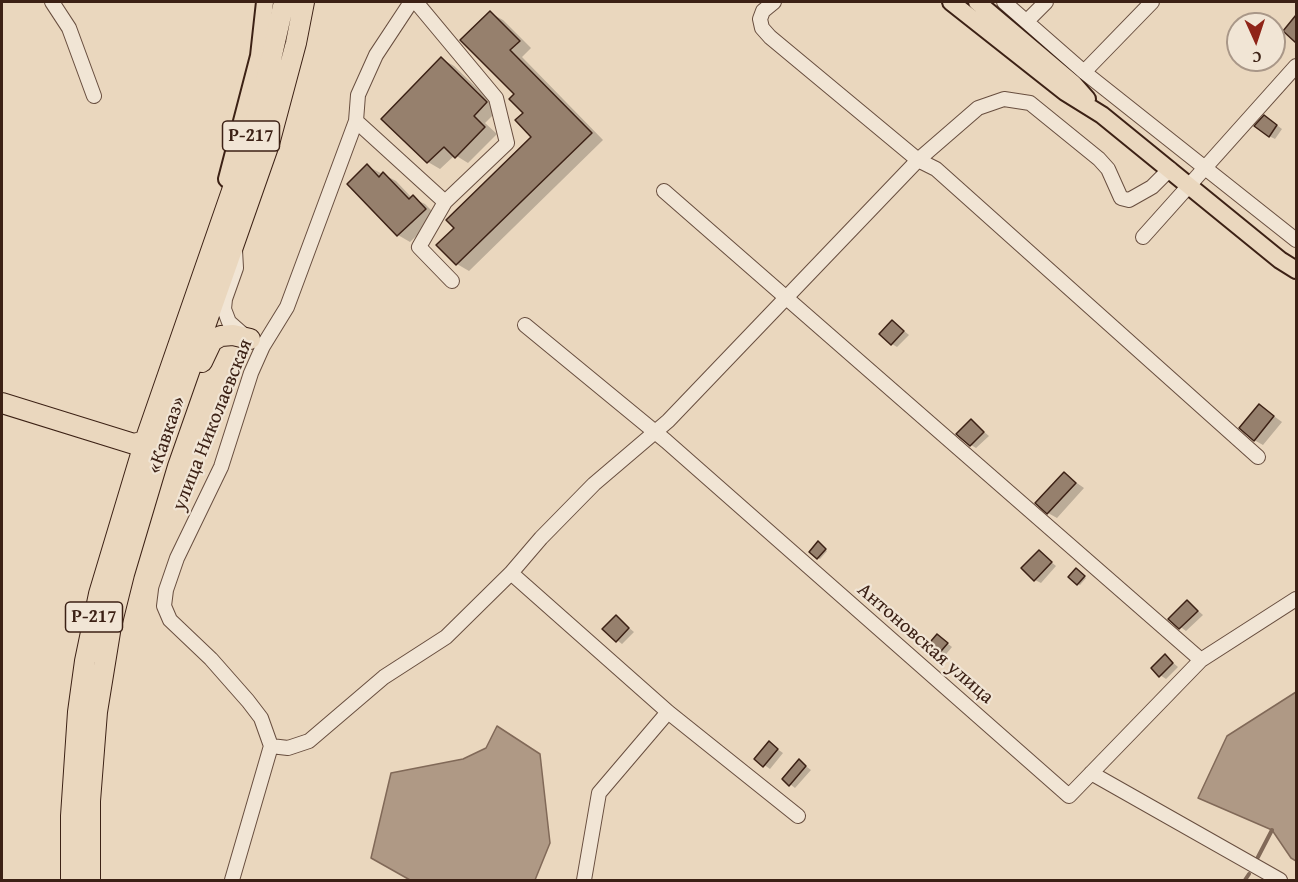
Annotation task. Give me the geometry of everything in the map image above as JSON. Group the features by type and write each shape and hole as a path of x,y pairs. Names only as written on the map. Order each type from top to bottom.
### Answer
{"highway":[{"name":"«Кавказ»","path":"71,880 73,765 85,661 110,552 140,447 261,103 284,2"},
{"name":"«Кавказ»","path":"90,880 93,760 104,664 124,574 168,430 269,144 296,43 304,2"},
{"path":"168,430 179,420 212,341 221,336 233,335 256,343"},
{"path":"2,403 140,447"}],"main road":[{"path":"204,266 250,97 259,56 265,2"},
{"path":"296,43 314,2"},
{"path":"951,2 1065,92 1102,115 1280,260 1296,270"},
{"path":"977,2 1073,83 1102,115"}],"street":[{"path":"52,2 69,28 94,96"},
{"path":"413,2 496,99 507,144 446,202 419,247 452,280"},
{"name":"улица Николаевская","path":"271,746 261,718 248,700 170,620 164,606 171,575 221,467 256,343 287,307 356,121 358,95 376,55 413,2"},
{"path":"774,2 763,11 760,19 762,28 770,37 918,160 936,169 1258,456"},
{"path":"1004,2 1084,72 1204,170 1296,240"},
{"path":"1027,21 1046,2"},
{"path":"1084,72 1152,2"},
{"path":"1143,237 1296,66"},
{"path":"232,880 271,746 288,748 309,741 384,677 446,637 511,573 541,538 594,484 654,433 788,298 918,160 978,108 1004,99 1018,99 1042,110 1108,169 1120,198 1129,200 1152,187 1170,169"},
{"path":"356,121 446,202"},
{"path":"664,191 1201,660"},
{"path":"234,245 237,268 225,299 224,309 229,322 256,343"},
{"name":"Антоновская улица","path":"525,325 654,433 1069,796 1201,660 1296,599"},
{"path":"511,573 668,712 798,816"},
{"path":"584,880 599,793 668,712"},
{"path":"1091,773 1280,880"}],"shaded area":[{"path":"1296,692 1296,861 1291,858 1272,830 1198,798 1227,736"},
{"path":"497,726 540,754 550,843 535,880 410,880 371,858 391,773 463,759 486,748"}],"building":[{"path":"490,11 520,41 510,50 592,133 456,265 436,245 454,228 446,220 531,137 515,120 523,113 509,99 514,94 460,40"},
{"path":"1296,15 1296,43 1286,34 1286,27"},
{"path":"441,57 487,102 474,116 485,127 455,158 444,147 427,163 381,119"},
{"path":"1264,115 1277,125 1269,137 1254,126"},
{"path":"367,164 379,177 383,172 409,199 413,195 426,209 397,236 347,184"},
{"path":"892,320 904,331 891,345 879,334"},
{"path":"1259,404 1274,416 1254,441 1239,428"},
{"path":"971,419 984,432 970,446 956,434"},
{"path":"1064,472 1076,483 1047,514 1035,503"},
{"path":"818,541 826,549 817,559 809,552"},
{"path":"1039,550 1052,562 1034,581 1021,568"},
{"path":"1076,568 1085,576 1077,585 1068,577"},
{"path":"1187,600 1198,611 1179,629 1168,619"},
{"path":"616,615 629,628 616,642 602,629"},
{"path":"937,634 948,643 936,657 925,648"},
{"path":"1165,654 1173,663 1159,677 1151,668"},
{"path":"769,741 778,749 763,767 754,759"},
{"path":"799,759 806,766 789,786 782,779"}],"waterway":[{"path":"1258,857 1272,830"},
{"path":"1245,880 1249,874"}]}
